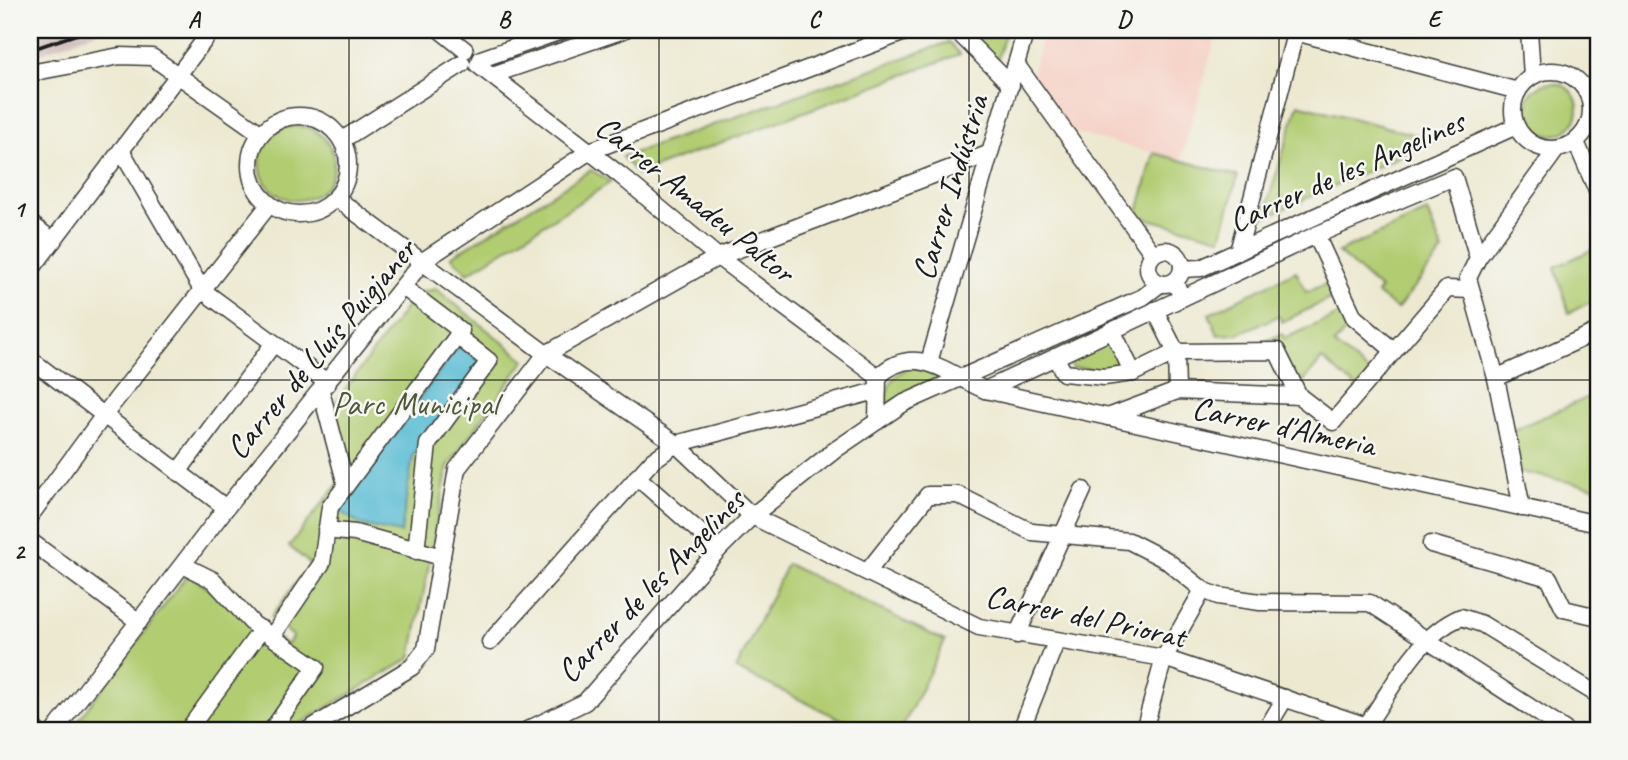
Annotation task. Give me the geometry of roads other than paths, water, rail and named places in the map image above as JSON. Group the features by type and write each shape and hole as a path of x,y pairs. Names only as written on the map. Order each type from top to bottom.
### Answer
{"street":[{"path":"30,271 212,30"},
{"name":"Carrer Amadeu Paltor","path":"440,30 471,60 590,151 877,384"},
{"path":"342,140 471,60 489,58 564,30"},
{"path":"492,75 624,30"},
{"name":"Carrer de Lluís Puigjaner","path":"61,726 226,508 423,261 590,151 910,30"},
{"path":"956,30 1011,85"},
{"name":"Carrer Indústria","path":"929,362 1026,30"},
{"path":"1238,251 1293,30 1518,91"},
{"path":"1529,30 1532,76"},
{"path":"30,73 131,56 152,57 179,73 260,133"},
{"path":"1016,64 1153,254"},
{"path":"1522,508 1496,378 1468,278 1478,258 1556,150 1576,142 1591,120 1593,91 1574,77 1552,71 1532,76 1518,91 1514,102 1516,126 1532,144 1556,150"},
{"path":"303,115 319,119 342,140 348,170 336,198 311,213 289,213 269,205 251,179 252,147 260,133 272,122 287,116 303,115"},
{"name":"Carrer de les Angelines","path":"530,729 585,702 719,549 752,516 835,450 904,403 1120,307 1166,277 1201,268 1516,126"},
{"path":"1576,142 1598,192"},
{"path":"121,150 202,290 274,343 325,387 346,485"},
{"path":"308,730 412,667 426,649 457,469 546,354 718,257 988,154"},
{"name":"Carrer de les Angelines","path":"985,390 1317,235 1454,177 1478,258"},
{"name":"Carrer del Priorat","path":"336,198 546,354 676,444 752,516 979,626 1056,642 1164,658 1370,729"},
{"path":"30,516 104,415 269,205"},
{"path":"30,223 53,241"},
{"path":"1317,235 1354,317 1394,351"},
{"path":"1166,277 1180,259 1172,251 1162,250 1153,254 1147,266 1166,277 1182,298"},
{"path":"188,730 322,563 330,507 461,331 403,287"},
{"path":"1055,357 1064,373 1104,377 1133,373 1177,352 1277,351 1299,396 1333,422 1447,289 1471,290"},
{"path":"1155,310 1177,352 1177,391"},
{"path":"1112,330 1133,373"},
{"path":"1496,378 1598,331"},
{"path":"416,551 428,444 489,361 457,336"},
{"path":"178,472 274,343"},
{"path":"30,359 226,508"},
{"path":"877,421 877,384 888,367 905,361 929,362"},
{"name":"Carrer d'Almeria","path":"929,362 985,390 1598,524"},
{"path":"489,642 652,461 676,444 877,384"},
{"path":"1108,417 1177,391 1299,396"},
{"path":"637,477 719,549"},
{"path":"1017,635 1083,491"},
{"path":"868,571 928,495 958,495 1032,532 1061,537 1129,541 1166,559 1203,590 1260,602 1370,603 1565,730"},
{"path":"326,530 355,533 442,557"},
{"path":"30,541 139,622"},
{"path":"1431,544 1549,578 1564,609 1598,617"},
{"path":"183,565 213,580 241,614 316,667 272,730"},
{"path":"1144,730 1164,658 1203,590"},
{"path":"1370,729 1427,639 1442,626 1461,617 1482,624 1598,695"},
{"path":"1021,730 1056,642"},
{"path":"1266,730 1285,698"},
{"path":"30,725 37,730"}],"water":[{"path":"460,344 481,363 413,456 401,533 361,525 337,509"}],"railway":[{"path":"30,50 89,30"}],"park label":[{"name":"Parc Municipal","path":"415,403"}]}
